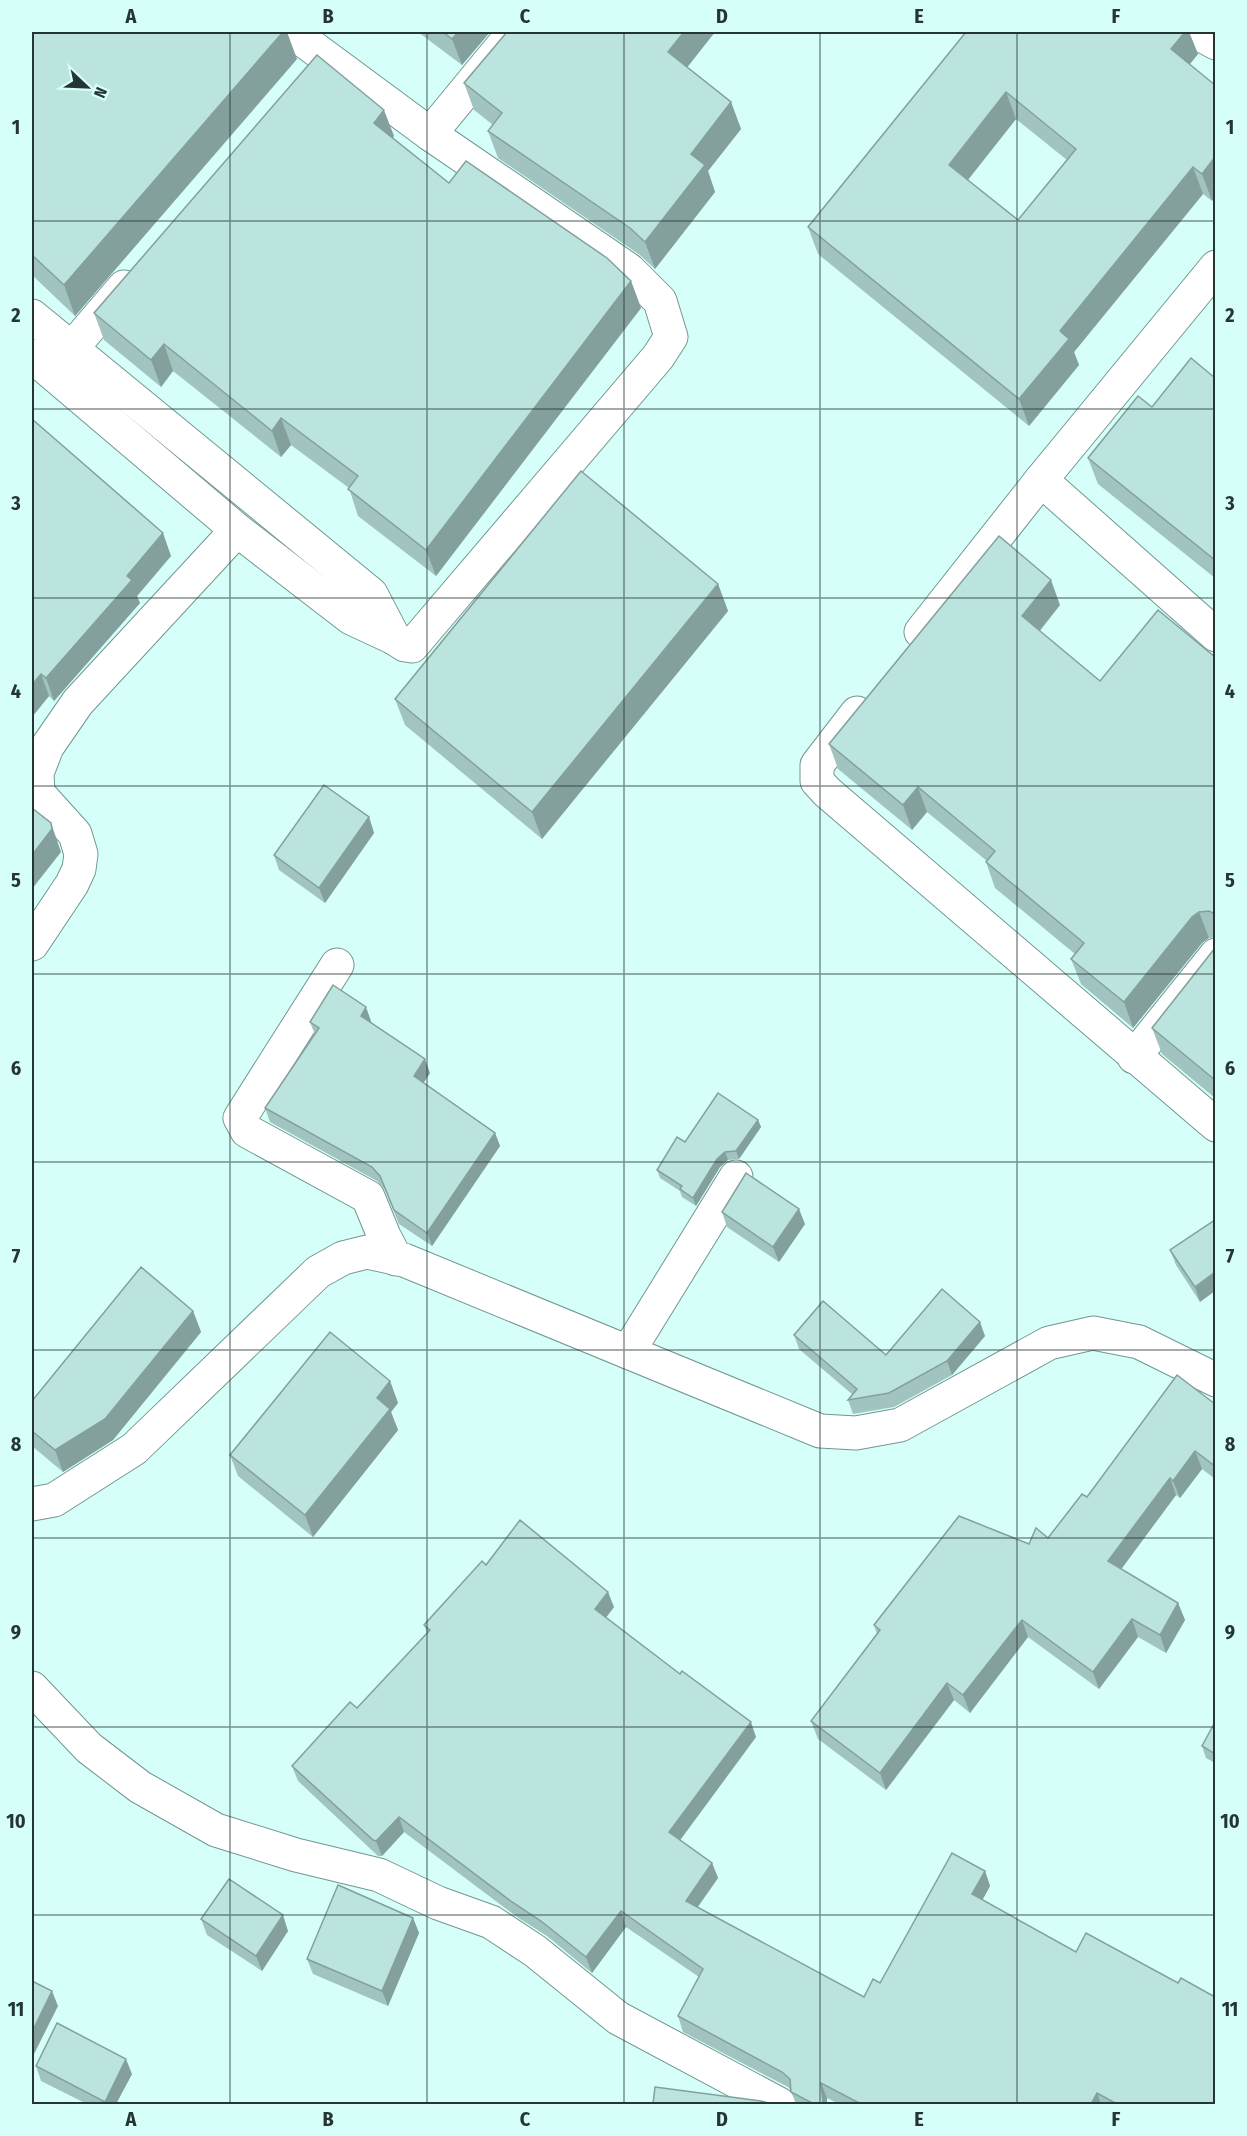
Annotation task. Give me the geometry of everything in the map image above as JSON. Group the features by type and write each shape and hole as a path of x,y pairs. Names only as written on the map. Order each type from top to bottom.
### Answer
{"street":[{"path":"32,356 237,530 351,618 405,645 412,646 658,357 671,337 660,301 629,270 430,134 316,65 292,32"},
{"path":"430,134 514,32"},
{"path":"1196,32 1215,43"},
{"path":"903,655 1041,480 1215,267"},
{"path":"72,348 141,268"},
{"path":"32,316 371,594 394,638"},
{"path":"1041,480 1215,635"},
{"path":"32,944 72,884 79,869 81,854 75,834 38,794 37,773 48,747 78,702 237,530"},
{"path":"874,691 817,765 817,781 826,792 1215,1125"},
{"path":"1134,1057 1215,955"},
{"path":"337,965 240,1118 247,1131 368,1197 396,1258"},
{"path":"628,1352 736,1177"},
{"path":"32,1504 54,1500 134,1449 318,1272 342,1258 367,1252 396,1258 820,1431 856,1433 900,1425 1049,1343 1093,1334 1139,1342 1215,1380"},
{"path":"32,1688 98,1755 140,1787 216,1830 296,1855 379,1875 438,1903 490,1923 535,1951 618,2018 779,2104"}],"building":[{"path":"32,32 283,32 64,285 32,255"},
{"path":"443,32 458,32 452,39"},
{"path":"507,32 684,32 668,52 731,102 691,154 705,165 645,242 630,228 488,131 502,113 464,83"},
{"path":"966,32 1185,32 1171,49 1215,85 1215,157 1202,174 1193,167 1060,331 1069,339 1019,399 808,227","holes":["1006,92 1076,149 1018,220 949,165"]},
{"path":"317,55 384,110 374,123 449,183 466,161 607,258 631,281 426,550 348,489 358,476 281,418 272,431 164,344 151,360 94,313"},
{"path":"1191,358 1215,378 1215,560 1088,458 1138,396 1152,407"},
{"path":"32,419 163,533 127,576 132,580 46,678 41,674 32,685"},
{"path":"581,471 718,584 532,812 395,699"},
{"path":"999,536 1051,580 1022,616 1100,681 1158,610 1215,657 1215,914 1209,911 1199,912 1192,917 1124,1002 1071,959 1084,943 986,862 995,851 918,787 903,805 829,744"},
{"path":"324,785 369,817 319,888 274,855"},
{"path":"32,808 51,823 52,829 32,855"},
{"path":"1215,948 1215,1080 1152,1028"},
{"path":"333,985 366,1007 361,1016 425,1059 414,1076 495,1133 427,1233 394,1210 380,1176 372,1167 265,1108 319,1028 310,1022"},
{"path":"718,1093 758,1120 736,1151 725,1152 717,1159 693,1198 680,1189 682,1186 657,1170 677,1137 685,1142"},
{"path":"746,1173 799,1209 773,1247 722,1212"},
{"path":"1215,1220 1215,1272 1195,1287 1170,1250"},
{"path":"141,1267 193,1311 105,1419 55,1450 32,1431 32,1401"},
{"path":"942,1289 980,1322 947,1361 889,1393 848,1400 857,1389 794,1335 823,1301 886,1355"},
{"path":"330,1332 390,1381 377,1398 390,1409 305,1515 230,1455"},
{"path":"1177,1375 1215,1404 1215,1466 1195,1451 1173,1481 1170,1478 1108,1561 1178,1603 1160,1635 1132,1619 1093,1672 1022,1620 963,1695 947,1683 880,1773 811,1721 880,1630 874,1625 959,1516 1029,1544 1036,1528 1048,1538 1082,1494 1087,1497"},
{"path":"520,1520 608,1592 595,1609 680,1674 682,1671 751,1722 669,1832 712,1863 686,1901 864,1997 873,1979 880,1983 952,1853 985,1871 972,1894 1076,1952 1086,1933 1178,1983 1181,1978 1215,1997 1215,2104 1117,2104 1097,2093 1091,2104 861,2104 821,2083 823,2104 814,2104 791,2092 790,2079 782,2072 678,2016 703,1969 621,1911 586,1957 541,1921 512,1902 399,1817 376,1841 373,1840 292,1766 350,1702 357,1708 430,1630 424,1625 482,1561 486,1565"},
{"path":"1215,1722 1215,1754 1202,1746"},
{"path":"229,1879 283,1915 256,1956 201,1919"},
{"path":"338,1885 413,1918 382,1991 307,1959"},
{"path":"32,1981 52,1991 32,2032"},
{"path":"57,2023 126,2059 105,2102 36,2066"},
{"path":"655,2087 761,2101 772,2104 653,2104"}]}
